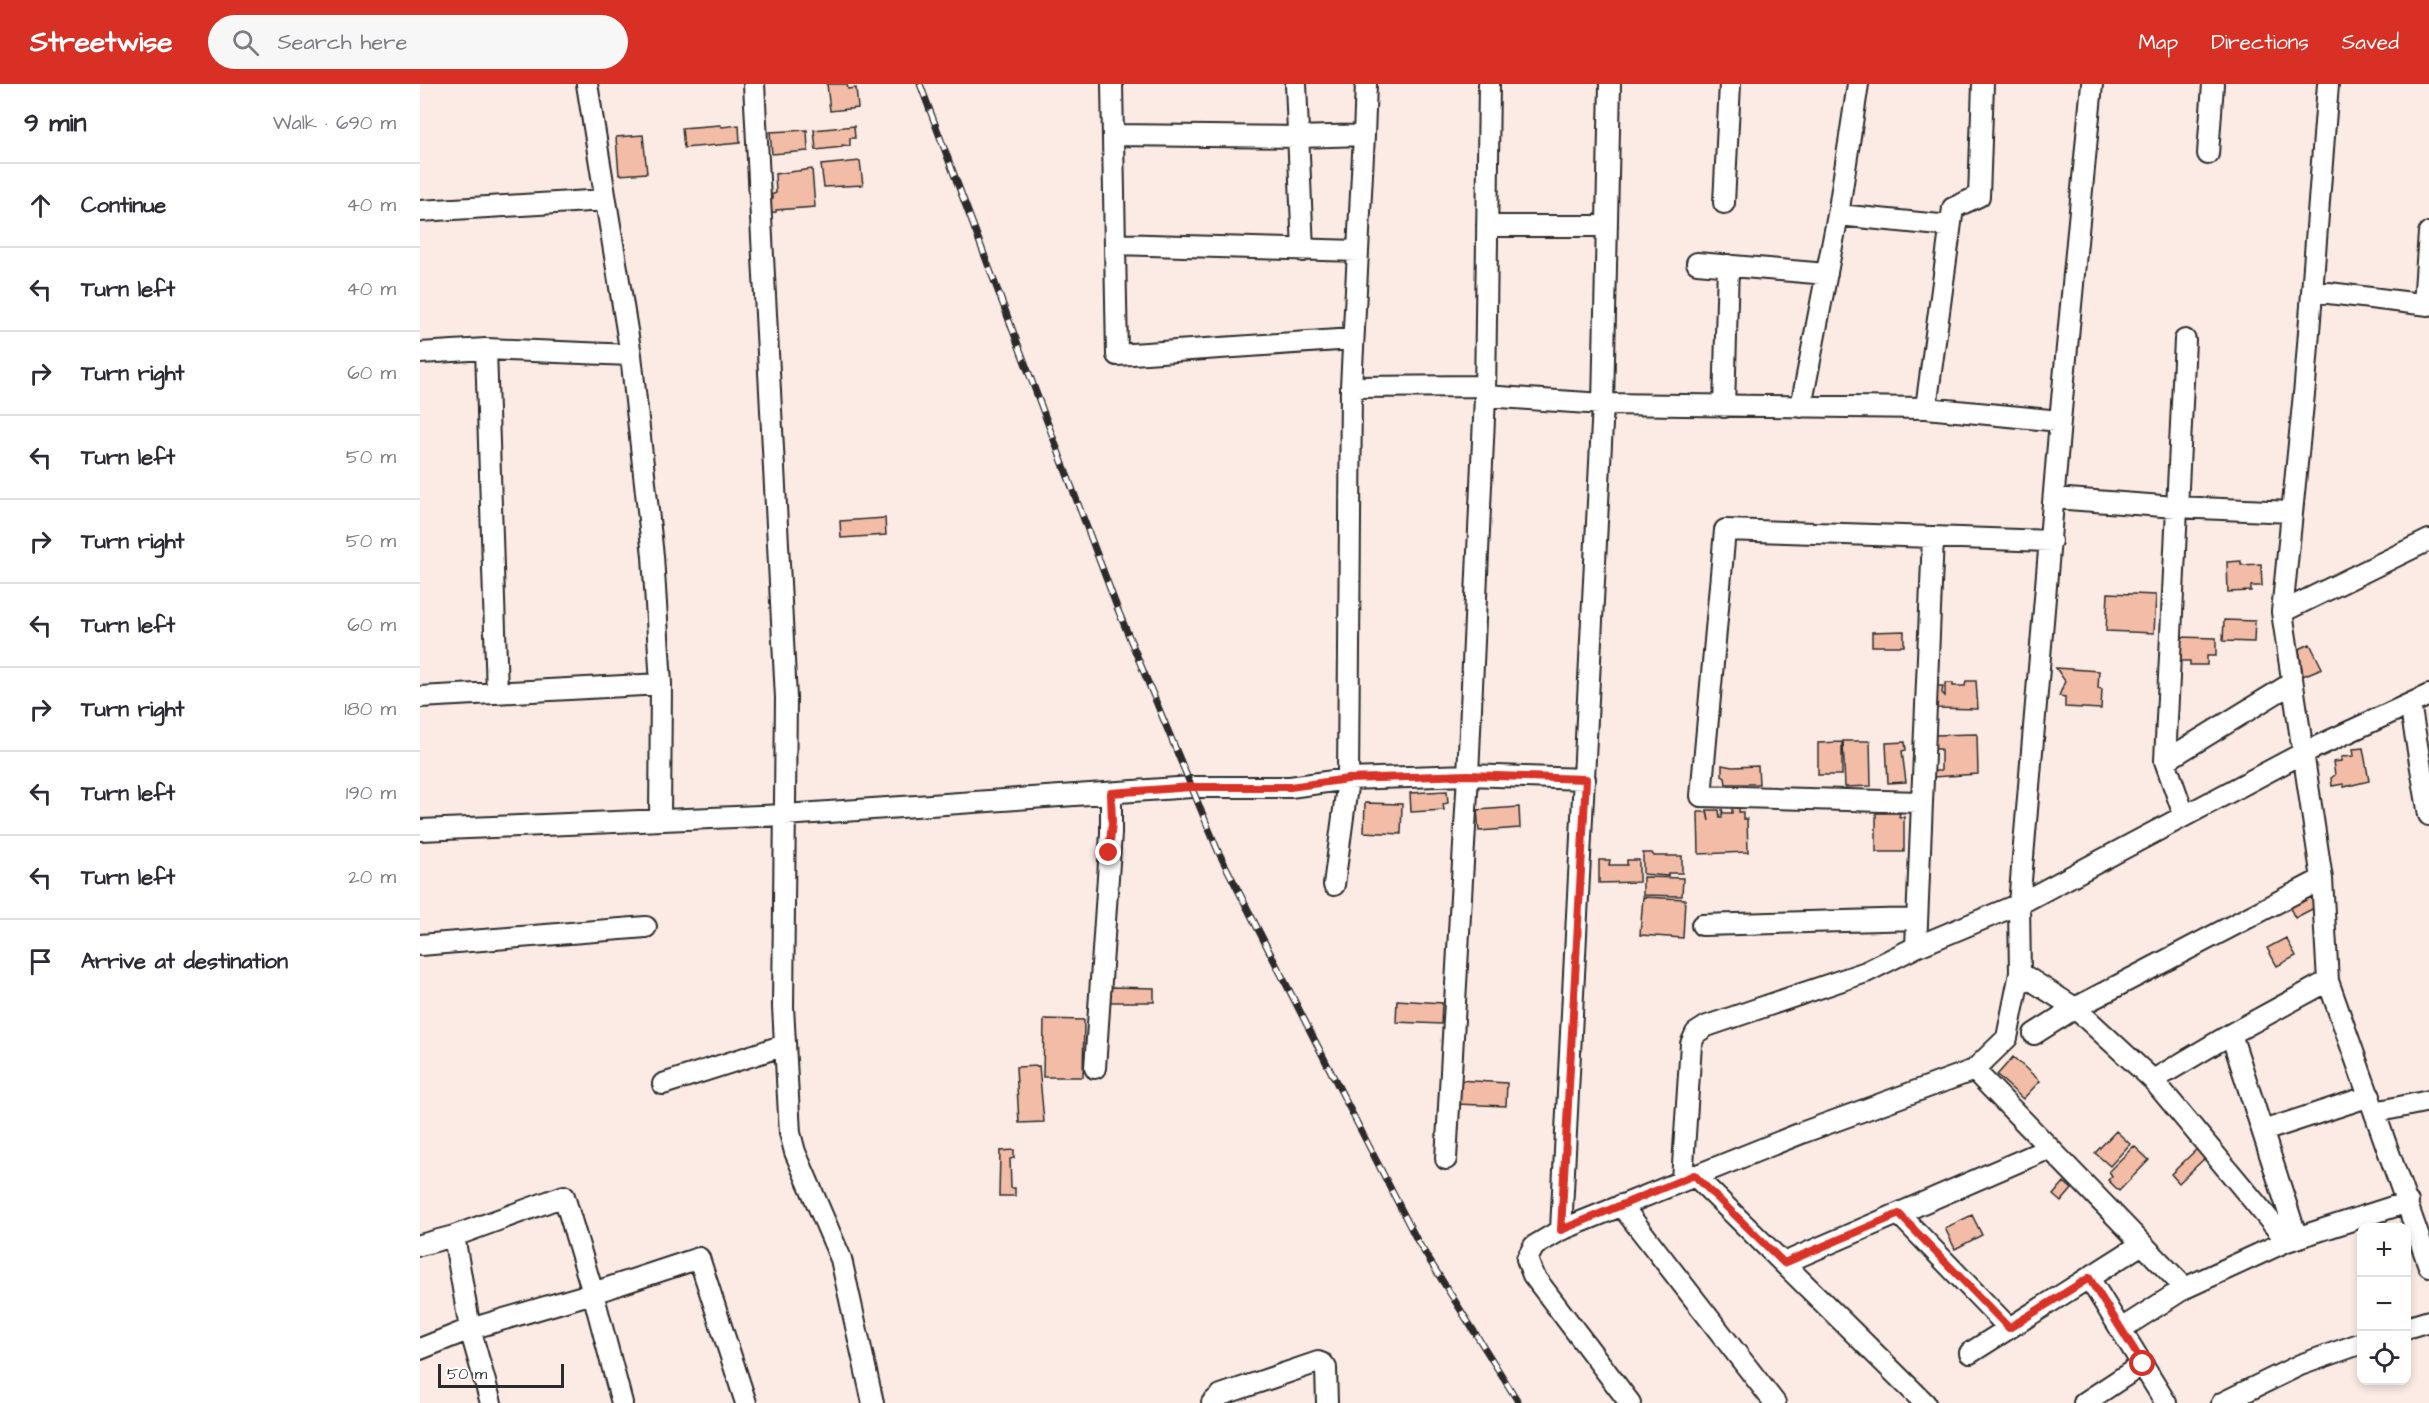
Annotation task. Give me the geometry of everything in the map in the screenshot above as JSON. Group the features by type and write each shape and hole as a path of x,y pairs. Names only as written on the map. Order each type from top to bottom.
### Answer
{"street":[{"path":"587,84 631,355 653,556 661,684 660,820"},
{"path":"754,84 786,698 783,1007 790,1133 795,1152 841,1259 873,1403"},
{"path":"1112,84 1117,355 1353,339"},
{"path":"1296,84 1303,251"},
{"path":"1334,885 1348,779 1351,387 1366,84"},
{"path":"1446,1159 1468,775 1485,391 1489,84"},
{"path":"1561,1230 1586,779 1603,404 1611,84"},
{"path":"1724,202 1730,84"},
{"path":"1801,407 1838,215 1858,84"},
{"path":"1926,408 1953,208 1979,196 1983,84"},
{"path":"1630,1403 1529,1267 1527,1259 1534,1246 1561,1230 1688,1177 1974,1070 2007,1038 2020,973 2019,904 2060,421 2092,84"},
{"path":"2208,154 2213,84"},
{"path":"2328,84 2306,384 2282,612 2322,879 2328,981 2408,1202 2423,1233 2429,1266"},
{"path":"1113,135 1298,137 1364,135"},
{"path":"420,211 606,200"},
{"path":"1838,215 1950,226"},
{"path":"1487,226 1607,226"},
{"path":"2312,291 2426,304 2429,233"},
{"path":"1115,244 1358,251"},
{"path":"1696,263 1827,274"},
{"path":"1724,407 1728,265"},
{"path":"2184,815 2165,760 2185,340"},
{"path":"420,353 486,349 631,355"},
{"path":"486,349 496,693"},
{"path":"1351,387 1485,391 1603,404 1926,408 2060,421"},
{"path":"2054,498 2176,507 2292,512"},
{"path":"1921,802 1701,796 1725,530 2051,541"},
{"path":"1916,947 1933,537"},
{"path":"2282,612 2429,540"},
{"path":"2165,760 2292,683"},
{"path":"420,697 661,684"},
{"path":"1925,1403 1784,1263 1688,1177 1691,1044 1696,1033 1707,1026 1866,972 1916,947 2019,904 2303,753 2429,695"},
{"path":"2410,704 2429,815"},
{"path":"420,830 785,815 1191,787 1290,787 1348,779 1468,775 1586,779"},
{"path":"1095,1068 1111,833 1111,793"},
{"path":"2034,1034 2075,1008 2322,879"},
{"path":"1701,925 1917,919"},
{"path":"420,945 646,927"},
{"path":"2020,973 2075,1008 2153,1080 2292,1239"},
{"path":"2153,1080 2328,981"},
{"path":"2231,1034 2263,1131 2292,1239"},
{"path":"663,1083 785,1045"},
{"path":"1974,1070 2185,1288"},
{"path":"2263,1131 2372,1104 2429,1101"},
{"path":"1784,1263 2050,1148"},
{"path":"420,1245 454,1236 564,1196 622,1403"},
{"path":"2121,1329 2185,1288 2292,1239 2408,1202"},
{"path":"1621,1205 1775,1403"},
{"path":"1899,1214 2009,1328"},
{"path":"454,1236 470,1329 491,1403"},
{"path":"1970,1353 2142,1244"},
{"path":"420,1349 470,1329 593,1293 699,1258 746,1403"},
{"path":"2089,1278 2166,1403"},
{"path":"2411,1327 2429,1321"},
{"path":"2222,1403 2300,1365 2357,1344"},
{"path":"1212,1403 1221,1395 1318,1362 1326,1368 1327,1403"},
{"path":"2084,1403 2143,1364"}],"building":[{"path":"827,84 847,84 848,89 856,88 858,108 830,111"},
{"path":"720,125 722,127 739,125 740,143 684,148 682,128"},
{"path":"854,126 855,138 850,138 850,146 842,145 842,147 816,150 814,130"},
{"path":"807,130 808,151 772,154 770,132"},
{"path":"643,135 647,173 619,175 616,137"},
{"path":"860,161 863,185 824,187 821,165"},
{"path":"812,169 815,207 776,210 776,212 769,213 769,201 773,199 771,195 776,193 775,174"},
{"path":"885,518 886,535 841,538 840,521"},
{"path":"2241,561 2241,565 2261,564 2262,586 2251,586 2251,591 2228,592 2227,562"},
{"path":"2108,593 2156,595 2154,633 2106,631"},
{"path":"2224,620 2255,621 2254,642 2223,641"},
{"path":"1904,631 1904,646 1872,646 1872,632"},
{"path":"2178,637 2216,638 2216,656 2207,656 2207,665 2190,665 2190,661 2178,661"},
{"path":"2310,644 2322,668 2303,676 2299,649"},
{"path":"2056,668 2099,671 2098,688 2102,689 2101,709 2065,707 2065,697 2059,696 2065,681"},
{"path":"1966,681 1976,681 1978,709 1935,708 1936,686 1943,686 1942,693 1945,696 1945,683 1965,686"},
{"path":"1977,734 1978,774 1933,777 1932,771 1941,771 1941,749 1933,749 1933,735"},
{"path":"1843,741 1870,741 1871,786 1845,787"},
{"path":"1842,742 1842,775 1818,775 1818,743"},
{"path":"1905,742 1906,750 1902,751 1906,782 1888,783 1886,743"},
{"path":"2363,748 2369,781 2344,787 2343,784 2332,786 2331,778 2335,775 2333,762 2341,761 2341,757 2354,756 2353,749"},
{"path":"1722,765 1758,766 1759,784 1726,784 1722,776"},
{"path":"1447,791 1448,803 1443,804 1444,810 1411,812 1410,793"},
{"path":"1365,803 1402,804 1401,834 1364,832"},
{"path":"1519,807 1520,828 1479,831 1477,810"},
{"path":"1732,807 1739,807 1739,812 1743,812 1743,819 1747,819 1748,852 1699,854 1698,812 1707,812 1709,821 1707,810 1719,810 1720,818 1722,818 1722,809 1723,813 1732,813"},
{"path":"1876,813 1900,813 1899,817 1904,817 1904,852 1876,852"},
{"path":"1643,853 1652,853 1654,856 1682,856 1682,873 1668,873 1668,876 1643,874"},
{"path":"1599,860 1610,860 1609,865 1627,865 1627,860 1639,860 1639,882 1599,883"},
{"path":"1643,877 1683,878 1682,896 1643,895"},
{"path":"2315,894 2316,907 2295,918 2289,906"},
{"path":"1643,897 1685,899 1683,938 1640,935"},
{"path":"2286,938 2296,956 2277,966 2267,948"},
{"path":"1111,987 1154,988 1154,1002 1110,1002"},
{"path":"1397,1000 1442,1003 1441,1024 1396,1022"},
{"path":"1044,1019 1084,1020 1083,1077 1043,1077"},
{"path":"2013,1057 2040,1081 2023,1099 1997,1075"},
{"path":"1039,1066 1044,1122 1019,1123 1016,1067"},
{"path":"1457,1080 1507,1083 1506,1106 1456,1104"},
{"path":"2116,1131 2130,1144 2110,1166 2095,1153"},
{"path":"2134,1146 2149,1160 2119,1191 2108,1180 2112,1176 2109,1171"},
{"path":"2200,1146 2208,1155 2179,1183 2171,1174"},
{"path":"1014,1150 1014,1158 1010,1159 1011,1188 1015,1188 1015,1196 999,1196 1000,1151"},
{"path":"2064,1182 2072,1189 2061,1202 2053,1195"},
{"path":"1972,1215 1982,1235 1955,1249 1945,1228"}],"railway":[{"path":"920,84 1118,610 1218,851 1418,1242 1519,1403"}],"route":[{"path":"1109,853 1112,822 1111,793 1191,787 1290,787 1348,779 1468,775 1586,779 1561,1230 1694,1175 1784,1263 1899,1214 2009,1328 2089,1278 2143,1364"}]}
